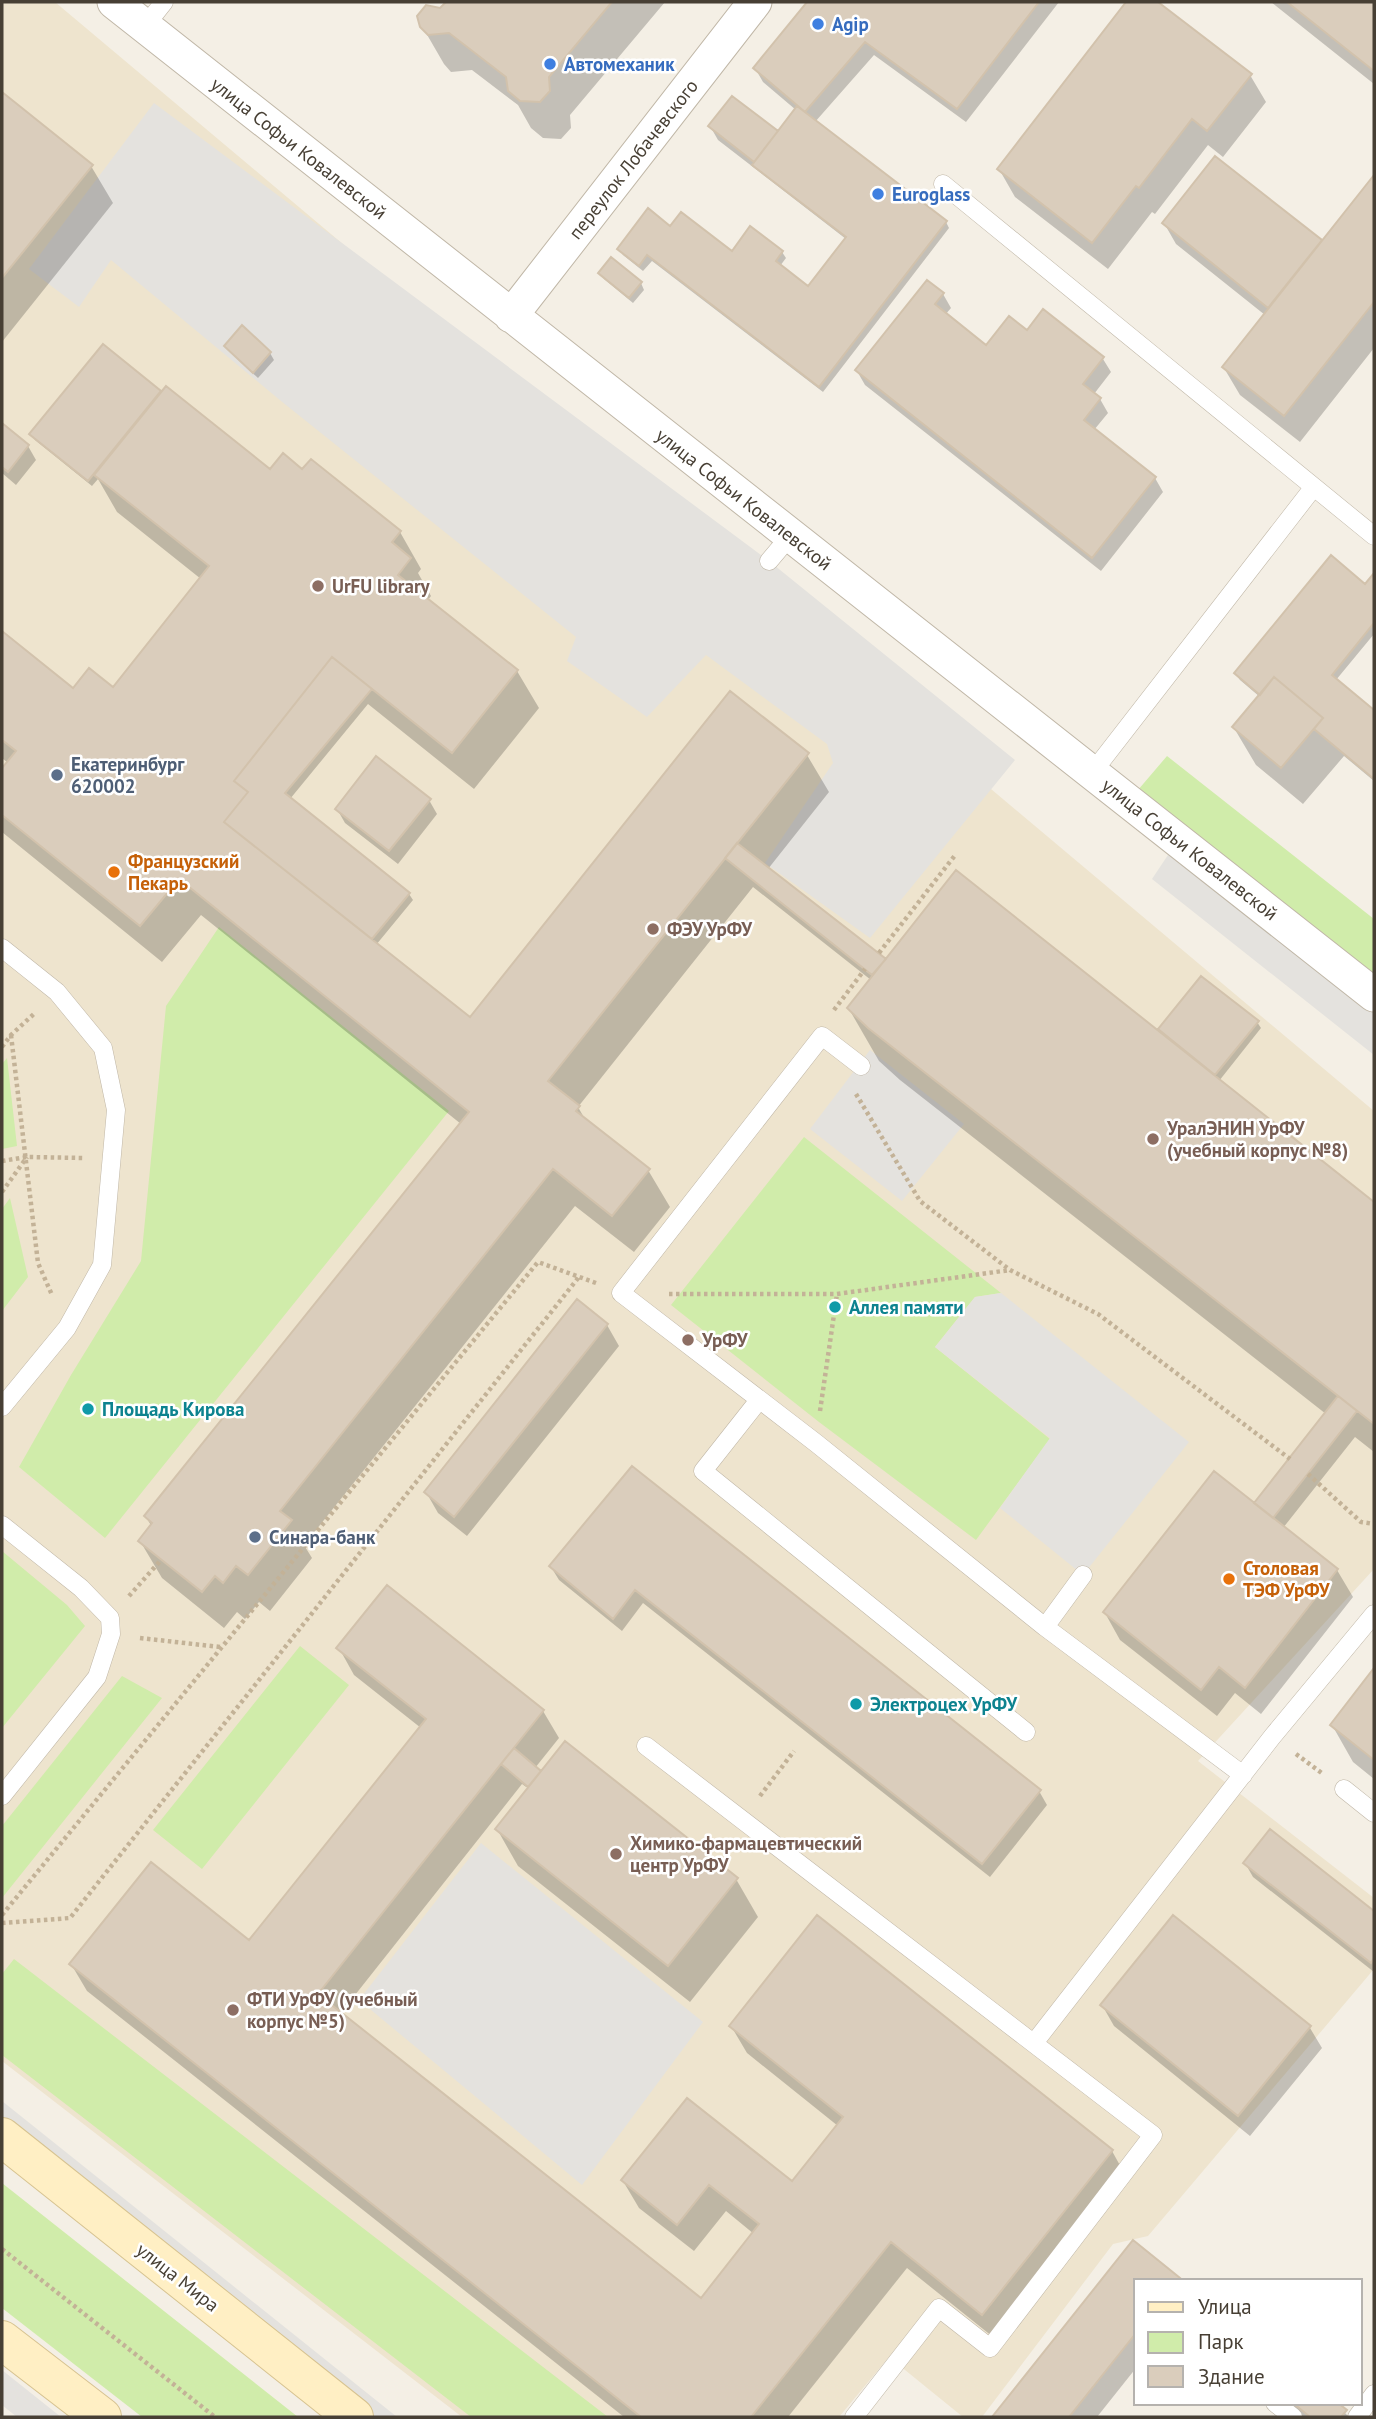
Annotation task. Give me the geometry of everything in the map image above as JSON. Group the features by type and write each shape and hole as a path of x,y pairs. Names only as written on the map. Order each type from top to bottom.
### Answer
{"street":[{"name":"улица Софьи Ковалевской","path":"114,2 154,14 511,316 1374,995"},
{"name":"переулок Лобачевского","path":"511,316 755,2"},
{"name":"улица Мира","path":"2,2137 354,2417"},
{"path":"2,2340 102,2417"}],"lane":[{"path":"943,184 1374,536"},
{"path":"1092,773 1313,488"},
{"path":"769,561 791,535"},
{"path":"2,948 57,992 103,1048 116,1111 102,1265 66,1328 2,1407"},
{"path":"861,1066 822,1036 621,1293 816,1443 1045,1627 1243,1775"},
{"path":"759,1399 703,1471 1026,1732"},
{"path":"2,1525 81,1588 111,1626 97,1677 2,1796"},
{"path":"1045,1627 1083,1575"},
{"path":"1034,2043 1272,1737 1374,1614"},
{"path":"646,1746 1153,2135 990,2348 939,2308 854,2417"},
{"path":"1344,1789 1374,1813"},
{"path":"1357,2417 1374,2394"},
{"path":"1278,2405 1293,2417"}],"path":[{"path":"879,953 956,854"},
{"path":"865,970 827,1019 822,1036 920,1201 1010,1270 1098,1314 1290,1459"},
{"path":"2,1047 11,1035 57,992"},
{"path":"11,1035 38,1263 66,1328"},
{"path":"2,1192 27,1157"},
{"path":"2,1161 27,1157 110,1158"},
{"path":"2,1915 538,1262 621,1293 837,1294 1010,1270"},
{"path":"2,1923 70,1918 579,1277"},
{"path":"816,1443 837,1294"},
{"path":"1308,1474 1362,1522 1374,1524"},
{"path":"161,1560 111,1626 220,1647"},
{"path":"1272,1737 1344,1789"},
{"path":"743,1820 794,1751"},
{"path":"2,2249 215,2417"}],"shaded area":[{"name":"УрФУ","path":"2,2 55,2 1374,1111 1374,1569 1198,1761 1374,1898 1374,1969 1148,2236 1113,2244 982,2417 963,2417 889,2357 839,2417 462,2417 2,2061"},
{"path":"154,103 769,561 1015,760 870,938 765,863 833,763 827,744 706,655 647,717 567,661 576,637 281,401 111,260 79,307 29,269"},
{"path":"1172,849 1374,1007 1374,1055 1152,879"},
{"path":"870,1050 964,1124 902,1201 810,1129"},
{"path":"1001,1293 1189,1442 1083,1575 1000,1508 1050,1438 935,1347 975,1297"},
{"path":"481,1843 703,2022 582,2185 359,2000"},
{"path":"2,2101 397,2417 354,2417 2,2137"},
{"path":"2,2370 61,2417 17,2417 2,2405"}],"green space":[{"path":"1167,756 1374,919 1374,976 1138,790"},
{"path":"219,927 449,1111 105,1538 19,1467 71,1375 141,1261 166,1006"},
{"path":"7,1058 17,1146 2,1149 2,1064"},
{"path":"804,1137 1001,1293 975,1297 935,1347 1050,1439 976,1540 819,1422 671,1305"},
{"path":"10,1198 28,1277 2,1311 2,1209"},
{"path":"2,1551 67,1605 85,1626 2,1728"},
{"path":"300,1646 349,1685 202,1869 153,1830"},
{"path":"122,1676 162,1698 2,1898 2,1826"},
{"path":"14,1959 608,2417 471,2417 2,2055 2,1974"},
{"path":"2,2183 298,2417 142,2417 2,2308"}],"building":[{"path":"446,2 612,2 549,77 550,91 540,102 520,101 508,91 506,77 449,33 428,35 420,27 417,16 426,5 440,8"},
{"path":"807,2 1039,2 957,109 865,42 805,112 753,68"},
{"path":"1126,2 1158,2 1252,74 1207,131 1192,119 1092,243 997,169"},
{"path":"1287,2 1374,2 1374,71"},
{"path":"2,92 93,165 2,278"},
{"path":"732,96 778,131 754,162 708,126"},
{"path":"797,106 947,221 819,387 647,255 639,266 617,249 648,208 670,226 681,212 732,251 750,226 783,251 776,261 808,286 846,237 752,165"},
{"path":"1215,156 1322,240 1268,308 1162,223"},
{"path":"1374,175 1374,302 1284,416 1222,367"},
{"path":"611,257 642,282 629,298 598,273"},
{"path":"927,280 944,293 935,304 986,345 1009,316 1027,330 1043,309 1104,357 1083,384 1101,398 1084,420 1156,477 1092,558 855,370"},
{"path":"242,325 271,352 253,373 224,346"},
{"path":"103,344 161,391 88,481 29,434"},
{"path":"166,386 270,469 283,453 302,469 311,459 401,531 392,542 411,558 398,575 518,670 452,753 332,657 234,781 248,792 224,822 470,1017 730,691 809,753 548,1081 580,1106 576,1111 650,1169 612,1216 553,1169 280,1511 292,1520 248,1575 236,1566 223,1583 215,1576 202,1592 138,1541 152,1523 144,1516 469,1112 179,879 140,926 2,815 2,768 16,751 2,740 2,631 73,688 89,668 113,687 209,566 94,475"},
{"path":"2,423 29,445 8,472 2,467"},
{"path":"1331,555 1365,584 1374,573 1374,623 1332,675 1374,710 1374,779 1314,729 1323,718 1274,677 1260,695 1234,673"},
{"path":"332,657 372,689 285,793 410,893 372,939 224,822 248,792 234,781"},
{"path":"1274,677 1323,718 1281,768 1232,727"},
{"path":"376,756 431,799 389,851 335,809"},
{"path":"737,843 886,959 872,975 725,858"},
{"name":"УралЭНИН УрФУ (учебный корпус №8)","path":"956,870 1374,1202 1374,1424 868,1028 847,1008"},
{"path":"1201,976 1259,1021 1215,1075 1158,1029"},
{"path":"577,1299 608,1324 454,1517 424,1492"},
{"path":"1338,1396 1357,1411 1273,1518 1254,1503"},
{"name":"Электроцех УрФУ","path":"632,1466 1041,1790 982,1864 635,1590 613,1619 549,1566"},
{"name":"Столовая ТЭФ УрФУ","path":"1214,1471 1338,1569 1245,1688 1219,1667 1201,1690 1103,1612"},
{"name":"ФТИ УрФУ (учебный корпус №5)","path":"387,1585 544,1710 318,1994 701,2298 759,2224 709,2185 677,2225 621,2180 687,2098 792,2181 843,2117 729,2026 817,1915 1113,2150 982,2315 891,2242 751,2417 641,2417 69,1964 151,1862 249,1940 426,1719 336,1648"},
{"path":"1374,1668 1374,1760 1330,1725"},
{"name":"Химико-фармацевтический центр УрФУ","path":"565,1741 738,1878 668,1966 495,1829"},
{"path":"514,1748 541,1771 528,1787 501,1764"},
{"path":"1270,1829 1374,1911 1374,1958 1371,1963 1243,1863"},
{"path":"1173,1915 1311,2026 1238,2116 1100,2005"},
{"path":"1133,2240 1180,2278 1134,2279 1134,2336 1069,2417 992,2417"},
{"path":"1295,2405 1341,2405 1347,2410 1341,2417 1310,2417"}],"place":[{"name":"Agip","path":"818,24"},
{"name":"Автомеханик","path":"550,64"},
{"name":"Euroglass","path":"878,194"},
{"name":"UrFU library","path":"318,586"},
{"name":"Екатеринбург 620002","path":"57,775"},
{"name":"Французский Пекарь","path":"114,872"},
{"name":"ФЭУ УрФУ","path":"653,929"},
{"name":"УралЭНИН УрФУ (учебный корпус №8)","path":"1153,1139"},
{"name":"Аллея памяти","path":"835,1307"},
{"name":"УрФУ","path":"688,1340"},
{"name":"Площадь Кирова","path":"88,1409"},
{"name":"Синара-банк","path":"255,1537"},
{"name":"Столовая ТЭФ УрФУ","path":"1229,1579"},
{"name":"Электроцех УрФУ","path":"856,1704"},
{"name":"Химико-фармацевтический центр УрФУ","path":"616,1854"},
{"name":"ФТИ УрФУ (учебный корпус №5)","path":"233,2010"}]}
